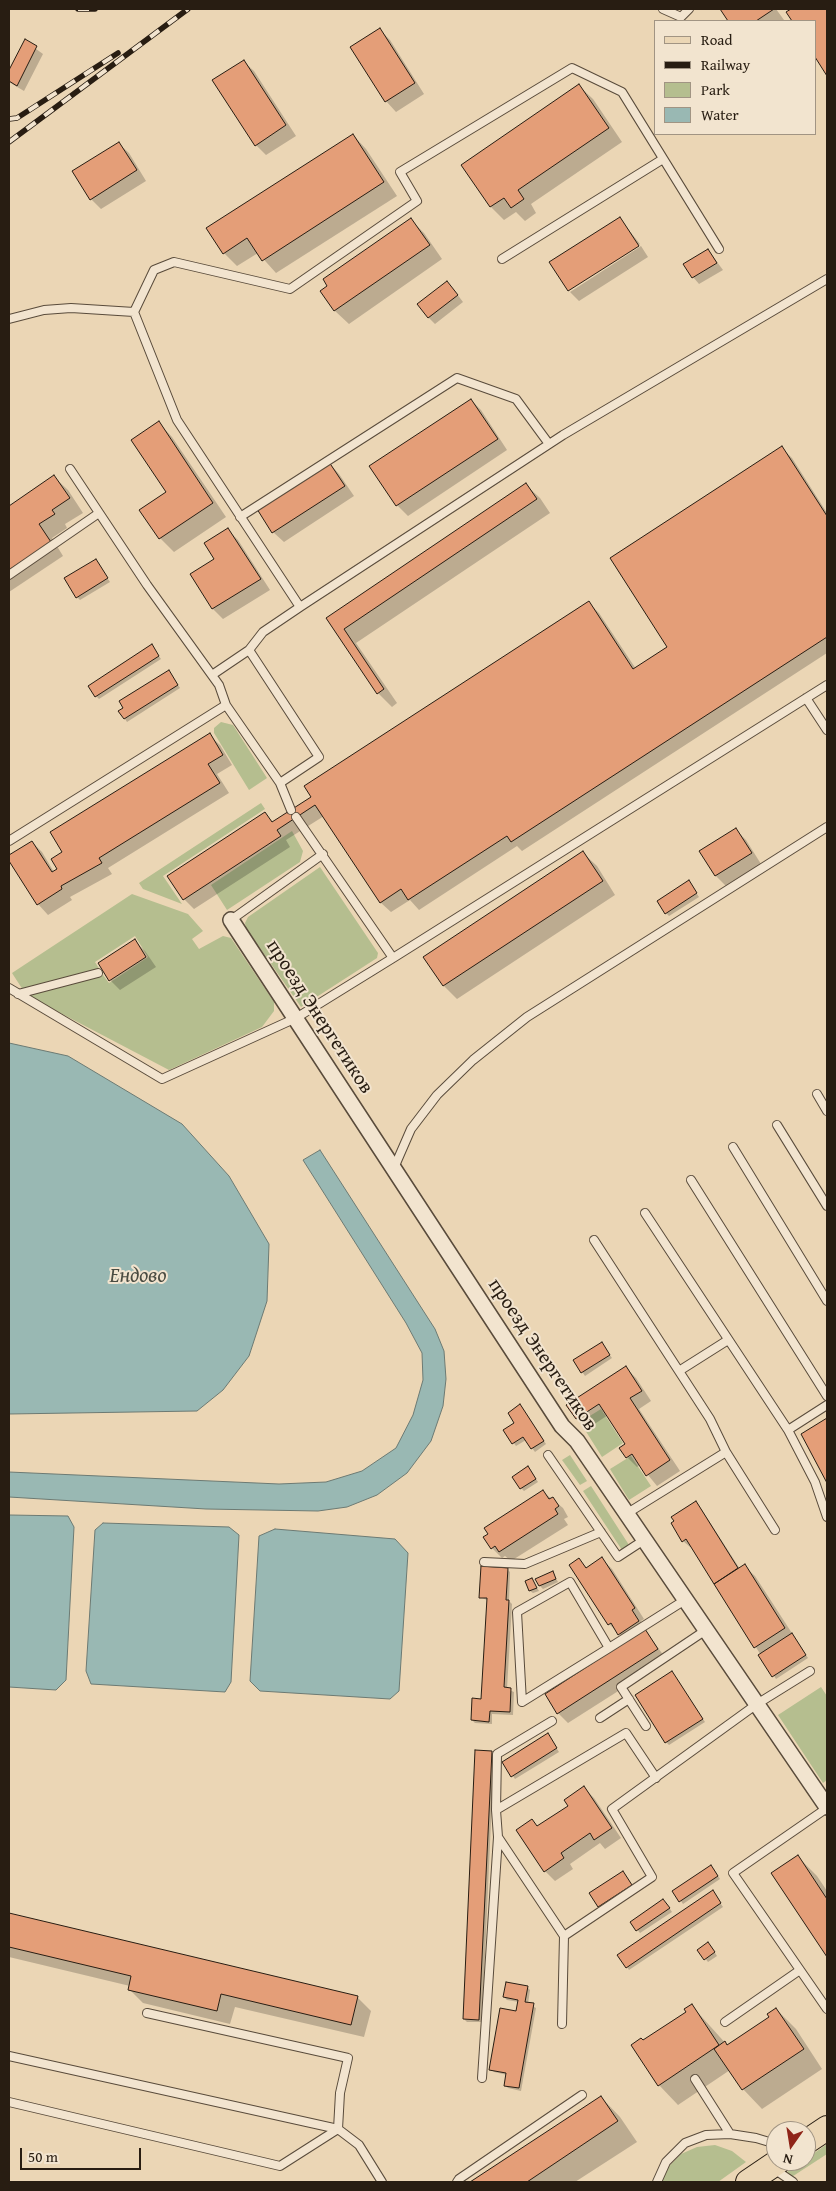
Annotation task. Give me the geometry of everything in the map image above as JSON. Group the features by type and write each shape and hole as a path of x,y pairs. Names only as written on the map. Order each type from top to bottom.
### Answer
{"main road":[{"path":"816,2135 827,2128"},
{"path":"748,2182 766,2166"}],"street":[{"name":"проезд Энергетиков","path":"231,920 562,1426 577,1441 685,1600 825,1800"}],"lane":[{"path":"663,9 681,17 689,9"},
{"path":"300,607 177,420 134,312 154,270 174,262 290,290 417,201 400,172 572,68 622,92 719,249"},
{"path":"502,259 663,159"},
{"path":"212,675 249,650 263,632 549,444 827,279"},
{"path":"9,319 44,310 72,308 134,312"},
{"path":"240,518 456,378 516,399 549,444"},
{"path":"70,470 212,675 219,686 226,704 280,783 291,810"},
{"path":"9,575 99,513"},
{"path":"249,650 319,757 280,783"},
{"path":"9,988 162,1079 296,1018 827,685"},
{"path":"806,698 827,730"},
{"path":"9,841 226,704"},
{"path":"296,817 393,958"},
{"path":"394,1168 411,1129 437,1095 473,1060 527,1016 827,827"},
{"path":"231,920 323,854"},
{"path":"18,994 98,973"},
{"path":"817,1094 827,1111"},
{"path":"777,1125 827,1206"},
{"path":"733,1147 827,1301"},
{"path":"691,1180 827,1396"},
{"path":"645,1213 788,1430 815,1482 827,1517"},
{"path":"594,1240 710,1419 726,1452 775,1530"},
{"path":"679,1371 728,1340"},
{"path":"788,1430 827,1405"},
{"path":"626,1514 726,1452"},
{"path":"548,1455 618,1557 644,1540"},
{"path":"484,1562 525,1564 601,1532"},
{"path":"609,1648 570,1582 517,1612 522,1702 609,1648 685,1600"},
{"path":"646,1726 621,1687 706,1630"},
{"path":"564,1936 652,1878 612,1809 757,1704 810,1671"},
{"path":"600,1718 629,1699"},
{"path":"482,2078 498,1836 496,1810 497,1754 552,1721"},
{"path":"496,1810 626,1733 656,1778"},
{"path":"825,1800 733,1873 827,2009"},
{"path":"498,1836 564,1936 562,2024"},
{"path":"725,2022 800,1970"},
{"path":"147,2013 348,2058 340,2093 338,2129"},
{"path":"9,2056 338,2129 359,2144 382,2182"},
{"path":"695,2079 730,2134"},
{"path":"457,2182 459,2178 582,2095"},
{"path":"9,2102 280,2166 338,2129"},
{"path":"657,2182 666,2162 685,2143 706,2135 730,2134 756,2138 766,2148"},
{"path":"786,2171 793,2182"}],"green space":[{"path":"221,722 233,725 267,778 249,790 214,733 214,728"},
{"path":"261,803 265,809 163,876 182,904 143,889 139,883"},
{"path":"292,831 303,851 300,862 227,910 211,885"},
{"path":"320,867 378,953 377,958 301,1007 246,928 245,923 248,917"},
{"path":"132,894 188,914 203,931 192,939 199,949 223,936 231,938 274,1002 274,1011 262,1027 169,1070 26,995 103,975 109,983 148,957 135,936 95,962 100,970 23,990 12,973"},
{"path":"601,1409 623,1443 602,1457 580,1422"},
{"path":"570,1455 587,1481 580,1485 562,1460"},
{"path":"631,1456 651,1486 629,1500 610,1469"},
{"path":"591,1486 629,1545 622,1550 583,1491"},
{"path":"821,1687 827,1696 827,1780 823,1783 778,1715"},
{"path":"827,2144 827,2154 816,2161 816,2152"},
{"path":"715,2145 732,2151 746,2162 718,2182 661,2182 668,2167 681,2154 697,2147"},
{"path":"788,2171 801,2171 787,2180 785,2175"}],"water":[{"name":"Ендово","path":"9,1043 68,1056 182,1124 229,1176 269,1244 267,1301 249,1356 223,1390 197,1411 9,1414"},
{"path":"320,1150 435,1329 444,1351 446,1379 443,1406 431,1441 407,1473 377,1495 347,1507 318,1511 206,1509 9,1497 9,1472 279,1484 326,1482 362,1471 396,1448 413,1415 423,1380 422,1353 406,1323 303,1160"},
{"path":"9,1515 68,1516 74,1527 66,1680 56,1690 9,1687"},
{"path":"103,1523 229,1527 239,1535 231,1682 225,1692 91,1684 86,1671 95,1530"},
{"path":"275,1529 395,1539 408,1553 399,1691 390,1699 260,1691 250,1681 259,1536"}],"building":[{"path":"720,9 774,9 758,20 727,20"},
{"path":"791,9 827,9 827,76 816,59 816,20 791,20 786,12"},
{"path":"380,28 415,83 385,102 350,47"},
{"path":"25,39 37,46 17,86 9,81 9,70"},
{"path":"244,60 286,125 255,146 212,80"},
{"path":"579,84 609,128 518,190 524,199 511,208 504,198 490,207 461,165"},
{"path":"353,134 384,182 262,261 247,238 223,254 206,228"},
{"path":"119,142 137,170 90,200 72,171"},
{"path":"620,217 639,246 568,291 549,262"},
{"path":"411,218 430,245 334,311 320,291 327,286 323,279"},
{"path":"708,249 717,263 692,278 683,264"},
{"path":"447,281 458,295 428,318 417,304"},
{"path":"471,399 498,439 396,506 369,466"},
{"path":"159,421 213,503 159,539 139,510 166,492 131,440"},
{"path":"782,446 827,516 827,637 511,842 507,836 408,900 401,889 380,903 315,805 277,830 281,836 183,900 167,876 265,812 272,822 311,797 304,786 589,601 633,669 667,647 610,558"},
{"path":"329,462 345,486 272,533 257,509"},
{"path":"54,475 70,498 52,510 55,514 39,524 51,542 9,570 9,506"},
{"path":"526,483 537,499 344,629 384,689 377,694 326,618"},
{"path":"228,528 261,579 212,609 190,574 214,559 204,543"},
{"path":"96,559 108,578 76,598 64,578"},
{"path":"152,644 159,656 95,697 88,686"},
{"path":"169,670 178,685 124,719 118,711 123,708 119,701"},
{"path":"210,733 223,755 208,764 220,783 99,858 102,863 61,886 62,889 37,905 9,861 9,855 32,841 52,872 57,869 51,859 62,852 50,832"},
{"path":"736,828 752,853 715,876 699,851"},
{"path":"583,851 603,881 443,986 423,957"},
{"path":"689,880 697,893 665,914 657,901"},
{"path":"135,939 146,957 109,981 98,963"},
{"path":"602,1342 610,1355 581,1373 573,1360"},
{"path":"626,1366 642,1391 630,1398 670,1460 646,1476 632,1454 626,1458 619,1448 625,1444 599,1404 576,1419 566,1405"},
{"path":"520,1404 544,1441 531,1449 523,1437 512,1444 503,1430 514,1423 508,1413"},
{"path":"827,1418 827,1483 801,1434"},
{"path":"528,1466 536,1479 520,1489 512,1477"},
{"path":"543,1490 549,1499 553,1497 559,1506 555,1509 558,1514 499,1552 495,1546 491,1549 483,1537 488,1534 484,1528"},
{"path":"696,1501 738,1568 714,1584 686,1539 682,1542 671,1523 674,1521 671,1517"},
{"path":"602,1557 635,1608 632,1610 639,1621 618,1635 611,1623 608,1625 569,1565 579,1558 586,1568"},
{"path":"745,1564 785,1628 754,1648 714,1584"},
{"path":"481,1566 508,1568 506,1600 509,1600 504,1687 511,1688 510,1712 490,1711 489,1722 471,1720 472,1698 481,1699 487,1598 479,1598"},
{"path":"553,1571 556,1579 539,1586 535,1579"},
{"path":"532,1578 537,1588 529,1591 525,1581"},
{"path":"645,1629 658,1649 557,1714 545,1694"},
{"path":"792,1633 806,1655 772,1677 758,1655"},
{"path":"672,1671 703,1719 665,1743 635,1695"},
{"path":"548,1733 557,1748 511,1777 502,1762"},
{"path":"475,1750 492,1751 479,2020 463,2019"},
{"path":"584,1786 612,1828 594,1840 590,1833 561,1853 564,1858 544,1872 516,1830 532,1819 537,1826 568,1806 564,1800"},
{"path":"798,1855 827,1899 827,1957 771,1873"},
{"path":"711,1865 718,1876 679,1902 672,1891"},
{"path":"623,1871 632,1885 598,1907 589,1893"},
{"path":"713,1890 721,1903 626,1968 617,1955"},
{"path":"663,1899 670,1908 636,1931 630,1922"},
{"path":"9,1913 358,1996 351,2025 221,1994 217,2011 128,1990 131,1976 9,1947"},
{"path":"708,1942 715,1952 704,1960 697,1950"},
{"path":"506,1982 528,1986 525,2002 534,2003 519,2088 504,2086 506,2073 489,2070 500,2008 516,2011 518,2000 503,1997"},
{"path":"692,2004 719,2045 658,2086 631,2045 641,2038 643,2040 686,2012 684,2009"},
{"path":"776,2008 804,2049 742,2090 714,2049 725,2041 727,2045 769,2017 767,2014"},
{"path":"601,2096 618,2121 527,2182 470,2182"}],"railway":[{"path":"78,9 95,9"},
{"path":"9,142 188,9"},
{"path":"9,119 17,118 118,53"}]}
